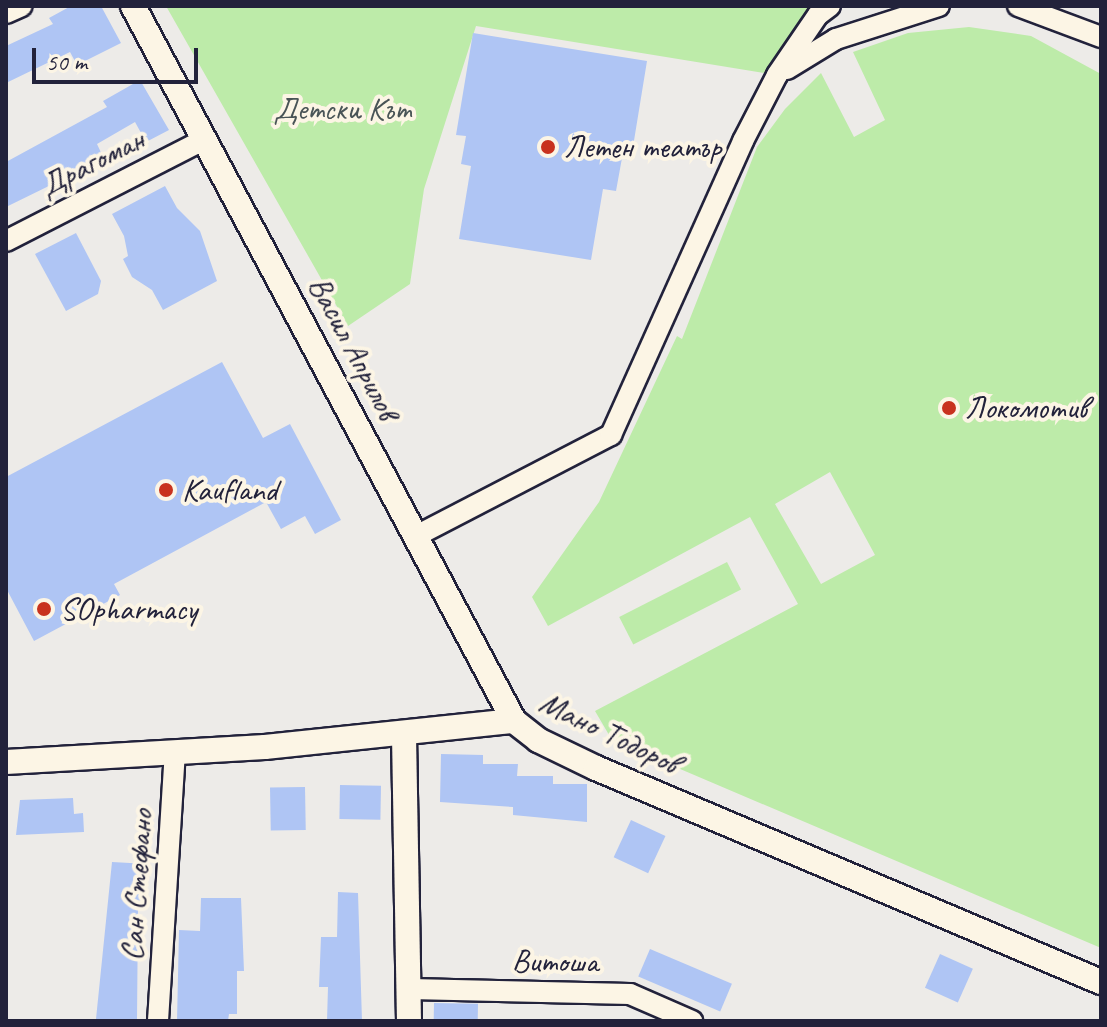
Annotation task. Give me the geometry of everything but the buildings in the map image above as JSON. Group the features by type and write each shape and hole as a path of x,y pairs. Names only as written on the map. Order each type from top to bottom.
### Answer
{"street":[{"path":"6,13 22,6"},
{"name":"Васил Априлов","path":"133,6 514,721"},
{"path":"416,536 611,435 777,75 818,15 830,6"},
{"path":"777,75 836,39 939,6"},
{"path":"1018,6 1101,37"},
{"name":"Драгоман","path":"6,241 205,139"},
{"name":"Мано Тодоров","path":"6,762 175,753 404,735 514,721 538,740 596,768 1101,982"},
{"path":"404,735 409,1021"},
{"name":"Сан Стефано","path":"158,1021 175,753"},
{"name":"Витоша","path":"410,989 630,994 692,1021"}],"green space":[{"name":"Детски Кът","path":"166,6 841,6 777,75 476,26 424,189 410,284 348,326"},
{"path":"969,27 1031,36 1101,74 1101,948 612,740 595,711 798,604 750,517 548,626 532,597 599,502 677,336 682,339 757,147 785,109 821,73 854,137 885,120 853,52 908,33","holes":["830,472 875,555 821,584 775,504"]},
{"path":"727,562 741,590 633,645 619,617"}],"place":[{"name":"Летен театър","path":"548,147"},
{"name":"Локомотив","path":"949,408"},
{"name":"Kaufland","path":"166,490"},
{"name":"SOpharmacy","path":"44,609"}]}
